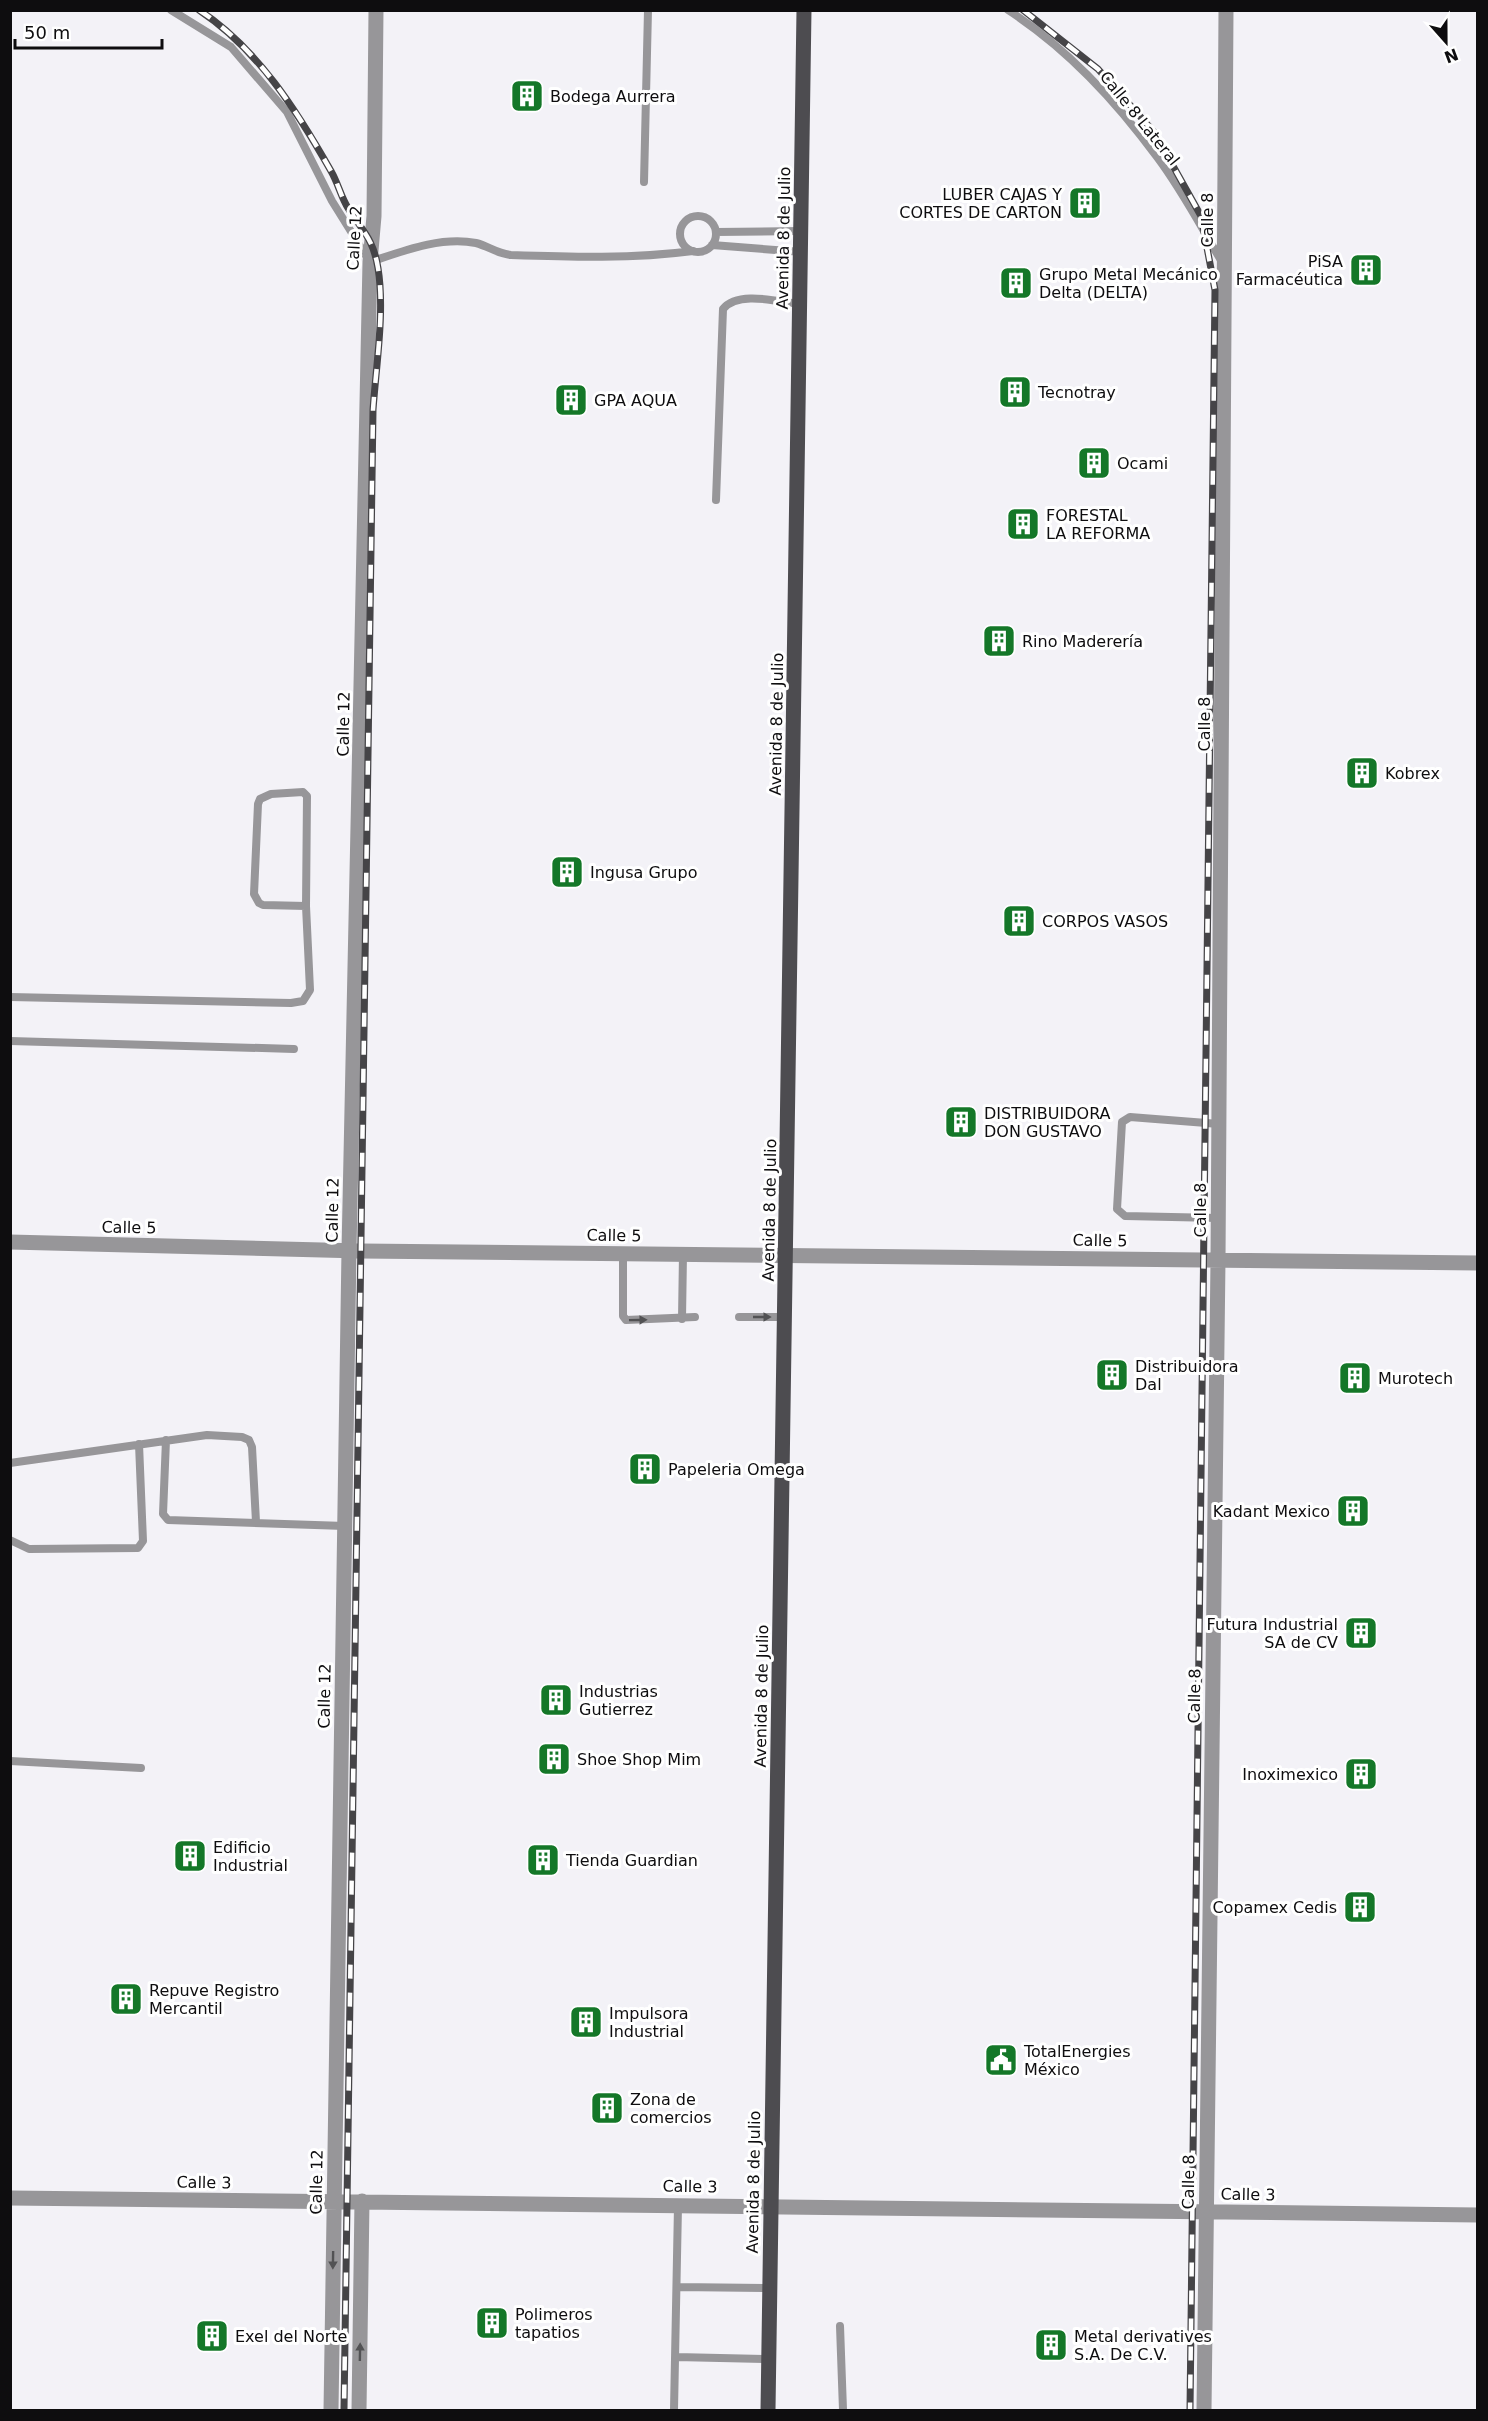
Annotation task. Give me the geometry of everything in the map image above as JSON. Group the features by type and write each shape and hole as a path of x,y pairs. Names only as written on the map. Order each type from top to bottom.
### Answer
{"main road":[{"name":"Avenida 8 de Julio","path":"768,2410 804,10"}],"street":[{"name":"Calle 12","path":"331,2410 349,1250 370,262 374,216 376,10"},
{"name":"Calle 8","path":"1204,2410 1218,1260 1226,10"},
{"name":"Calle 5","path":"10,1242 349,1250 1478,1263"},
{"name":"Calle 3","path":"10,2198 770,2205 1478,2215"},
{"path":"359,2410 362,2201"}],"lane":[{"path":"171,10 231,47 287,112 332,201 370,262 416,247 443,243 477,243 507,255 654,256 700,252 712,245 801,252"},
{"path":"644,182 648,10"},
{"name":"Calle 8 Lateral","path":"1008,10 1059,49 1103,90 1158,158 1225,266"},
{"path":"693,251 682,242 680,236 683,223 697,216 710,220 716,232 712,245"},
{"path":"716,232 802,231"},
{"path":"716,500 723,309 727,303 740,299 800,304"},
{"path":"10,997 297,1003 303,1001 310,990 306,906 307,796 303,792 271,794 260,799 258,804 256,899 259,903 268,906 306,906"},
{"path":"10,1041 294,1049"},
{"path":"1218,1218 1125,1216 1118,1209 1122,1122 1130,1117 1219,1124"},
{"path":"623,1253 624,1318 628,1321 695,1317"},
{"path":"682,1254 682,1319"},
{"path":"740,1317 786,1317"},
{"path":"10,1463 207,1435 242,1437 249,1440 252,1447 256,1522"},
{"path":"166,1440 163,1514 165,1518 345,1526"},
{"path":"10,1540 29,1549 138,1548 143,1541 139,1444"},
{"path":"10,1761 141,1768"},
{"path":"674,2410 678,2204"},
{"path":"677,2288 770,2288"},
{"path":"840,2326 843,2410"},
{"path":"676,2357 768,2359"}],"railway":[{"path":"199,10 240,43 258,62 290,104 331,171 348,208 370,242 376,258 380,285 379,339 373,410 344,2410"},
{"path":"1023,10 1098,69 1154,132 1201,216 1215,290 1190,2410"}],"place":[{"name":"Bodega Aurrera","path":"527,96"},
{"name":"LUBER CAJAS Y CORTES DE CARTON","path":"1085,203"},
{"name":"PiSA Farmacéutica","path":"1366,270"},
{"name":"Grupo Metal Mecánico Delta (DELTA)","path":"1016,283"},
{"name":"Tecnotray","path":"1015,392"},
{"name":"GPA AQUA","path":"571,400"},
{"name":"Ocami","path":"1094,463"},
{"name":"FORESTAL LA REFORMA","path":"1023,524"},
{"name":"Rino Maderería","path":"999,641"},
{"name":"Kobrex","path":"1362,773"},
{"name":"Ingusa Grupo","path":"567,872"},
{"name":"CORPOS VASOS","path":"1019,921"},
{"name":"DISTRIBUIDORA DON GUSTAVO","path":"961,1122"},
{"name":"Distribuidora Dal","path":"1112,1375"},
{"name":"Murotech","path":"1355,1378"},
{"name":"Papeleria Omega","path":"645,1469"},
{"name":"Kadant Mexico","path":"1353,1511"},
{"name":"Futura Industrial SA de CV","path":"1361,1633"},
{"name":"Industrias Gutierrez","path":"556,1700"},
{"name":"Shoe Shop Mim","path":"554,1759"},
{"name":"Inoximexico","path":"1361,1774"},
{"name":"Edificio Industrial","path":"190,1856"},
{"name":"Tienda Guardian","path":"543,1860"},
{"name":"Copamex Cedis","path":"1360,1907"},
{"name":"Repuve Registro Mercantil","path":"126,1999"},
{"name":"Impulsora Industrial","path":"586,2022"},
{"name":"TotalEnergies México","path":"1001,2060"},
{"name":"Zona de comercios","path":"607,2108"},
{"name":"Polimeros tapatios","path":"492,2323"},
{"name":"Exel del Norte","path":"212,2336"},
{"name":"Metal derivatives S.A. De C.V.","path":"1051,2345"}]}
